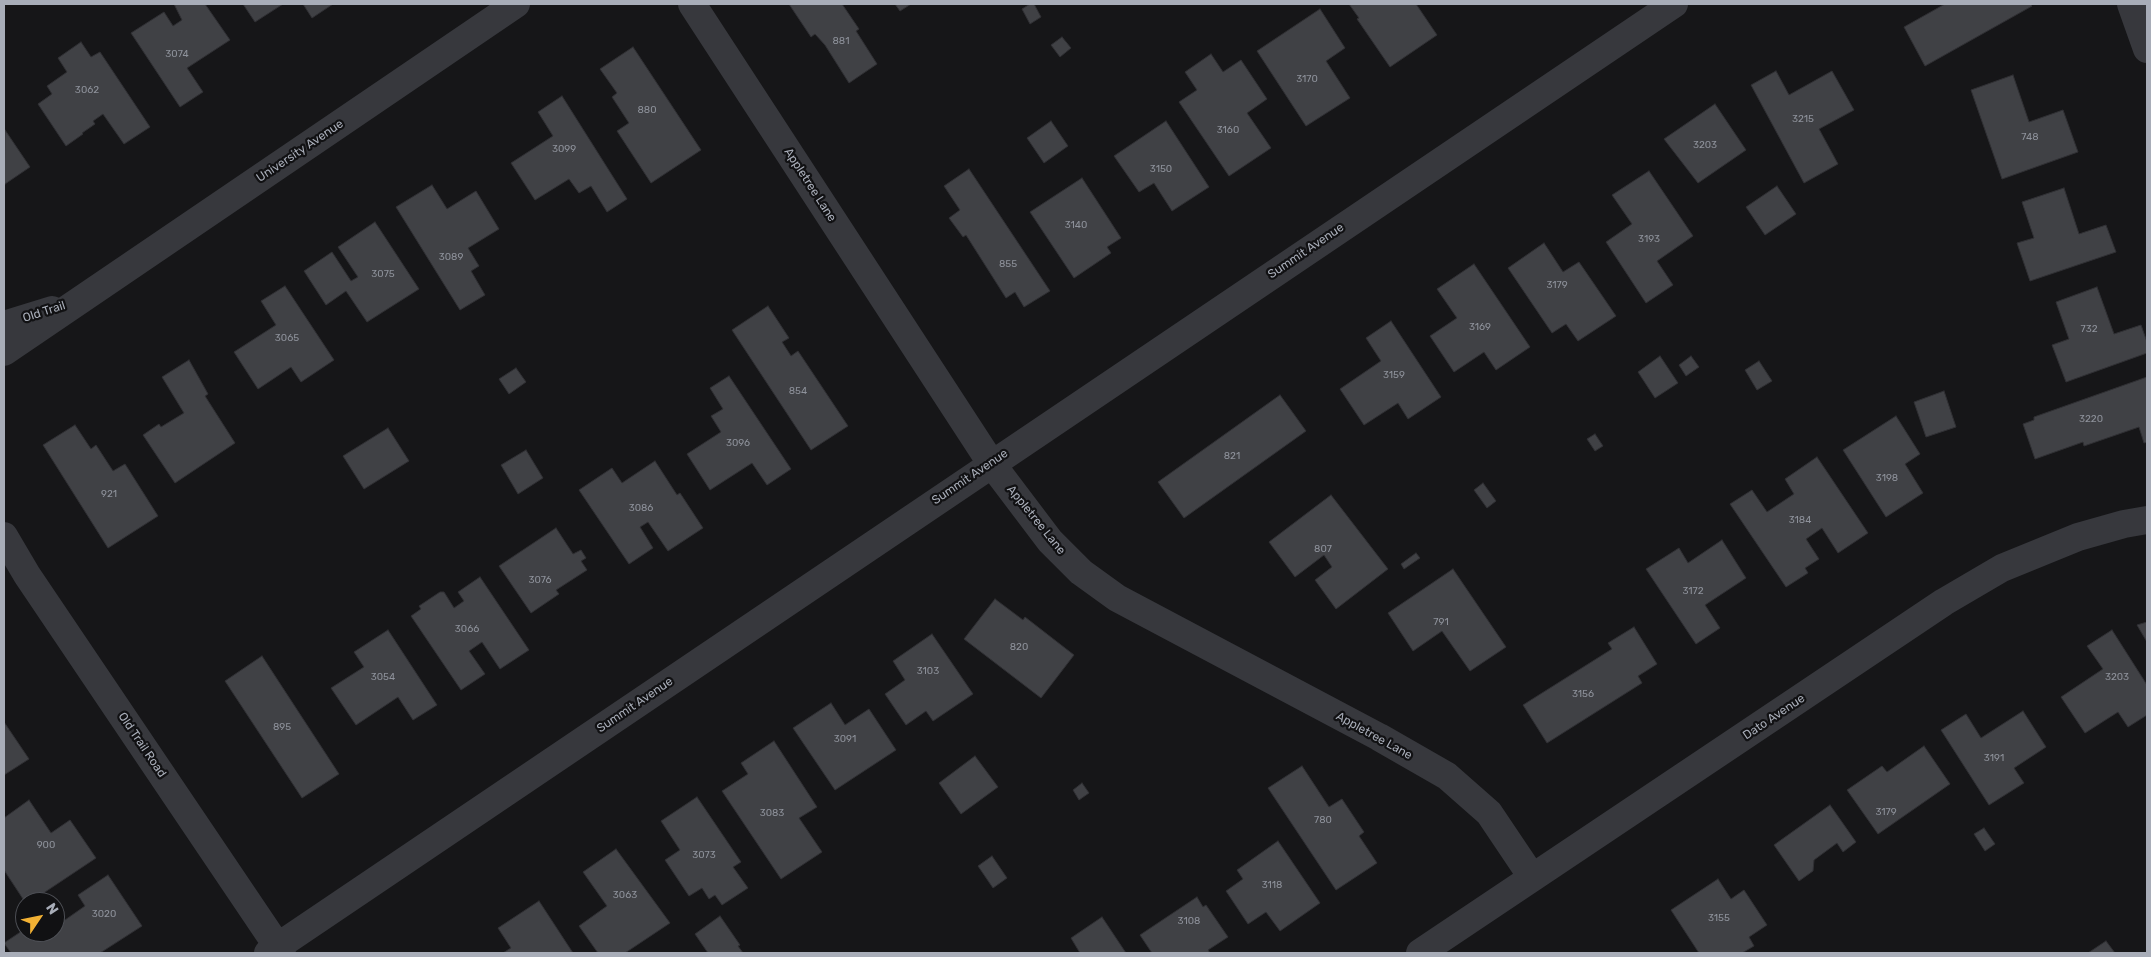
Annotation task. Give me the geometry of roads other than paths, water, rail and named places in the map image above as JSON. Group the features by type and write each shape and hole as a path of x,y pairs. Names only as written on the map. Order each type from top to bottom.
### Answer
{"street":[{"name":"University Avenue","path":"84,299 516,4"},
{"name":"Appletree Lane","path":"692,4 991,463 1050,541 1081,572 1117,598 1379,737 1447,776 1488,814 1532,877"},
{"name":"Summit Avenue","path":"276,951 991,463 1674,4"},
{"path":"2131,4 2147,49"},
{"name":"Old Trail","path":"4,325 84,299"},
{"path":"4,352 84,299"},
{"name":"Dato Avenue","path":"1420,953 1532,877 1564,859 1944,602 2002,568 2078,537 2124,524 2147,520"},
{"name":"Old Trail Road","path":"4,536 276,951"},
{"path":"4,552 28,575"}]}
